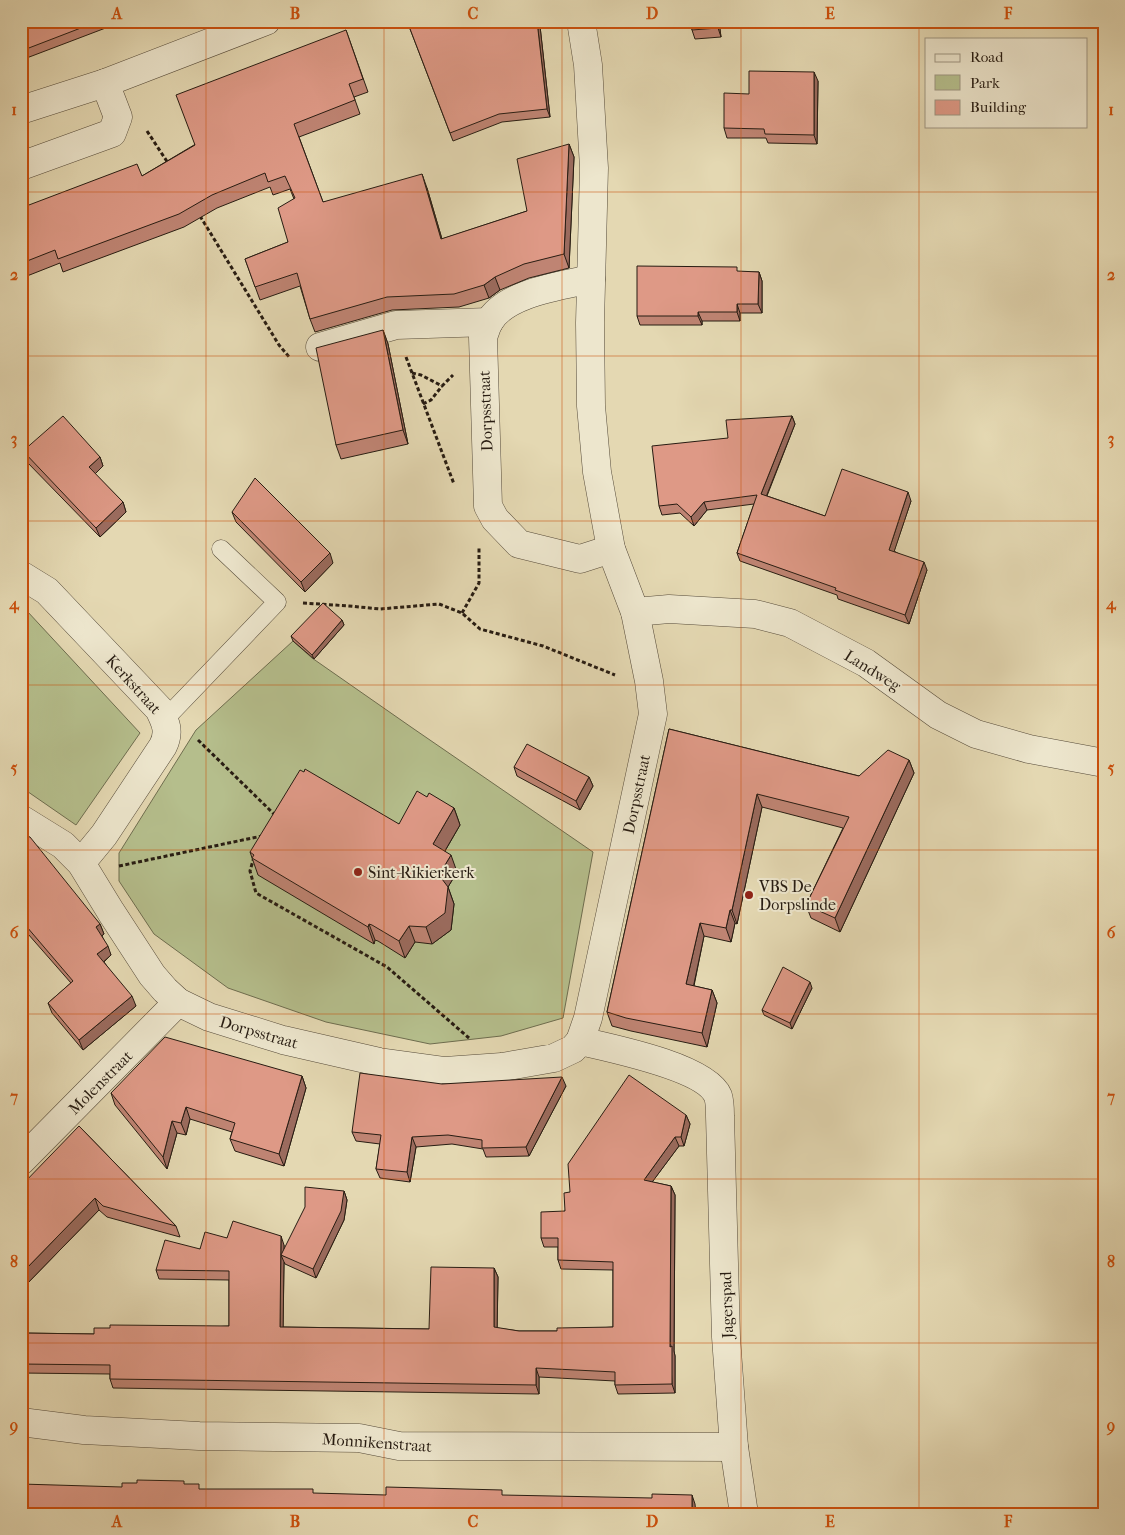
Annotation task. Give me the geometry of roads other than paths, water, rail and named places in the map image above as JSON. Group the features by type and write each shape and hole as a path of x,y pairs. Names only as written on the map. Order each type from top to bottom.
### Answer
{"street":[{"path":"21,110 105,83 266,21"},
{"name":"Dorpsstraat","path":"21,819 64,845 81,863 152,975 165,990 178,1002 209,1017 237,1027 324,1050 379,1062 446,1071 502,1067 554,1058 573,1049 580,1041 590,1009 653,714 648,676 634,612 611,549 597,472 592,406 591,279 594,168 588,65 581,21"},
{"path":"21,166 112,133 118,117 105,83"},
{"path":"320,346 396,325 489,322 501,308 514,299 591,279"},
{"name":"Dorpsstraat","path":"489,322 483,337 488,506 495,519 519,544 580,559 611,549"},
{"name":"Kerkstraat","path":"21,575 46,591 159,709 168,728 163,746 104,835 81,863"},
{"name":"Landweg","path":"634,612 669,609 755,614 790,623 866,663 938,715 976,734 1029,749 1104,764"},
{"name":"Molenstraat","path":"21,1161 178,1002"},
{"name":"Jagerspad","path":"580,1041 624,1051 682,1070 705,1082 718,1096 726,1337 734,1447 744,1514"},
{"name":"Monnikenstraat","path":"21,1422 84,1430 199,1436 359,1438 399,1446 734,1447"}],"lane":[{"path":"164,719 277,602 221,549"}],"place":[{"name":"Sint-Rikierkerk","path":"358,872"},
{"name":"VBS De Dorpslinde","path":"749,895"}]}
